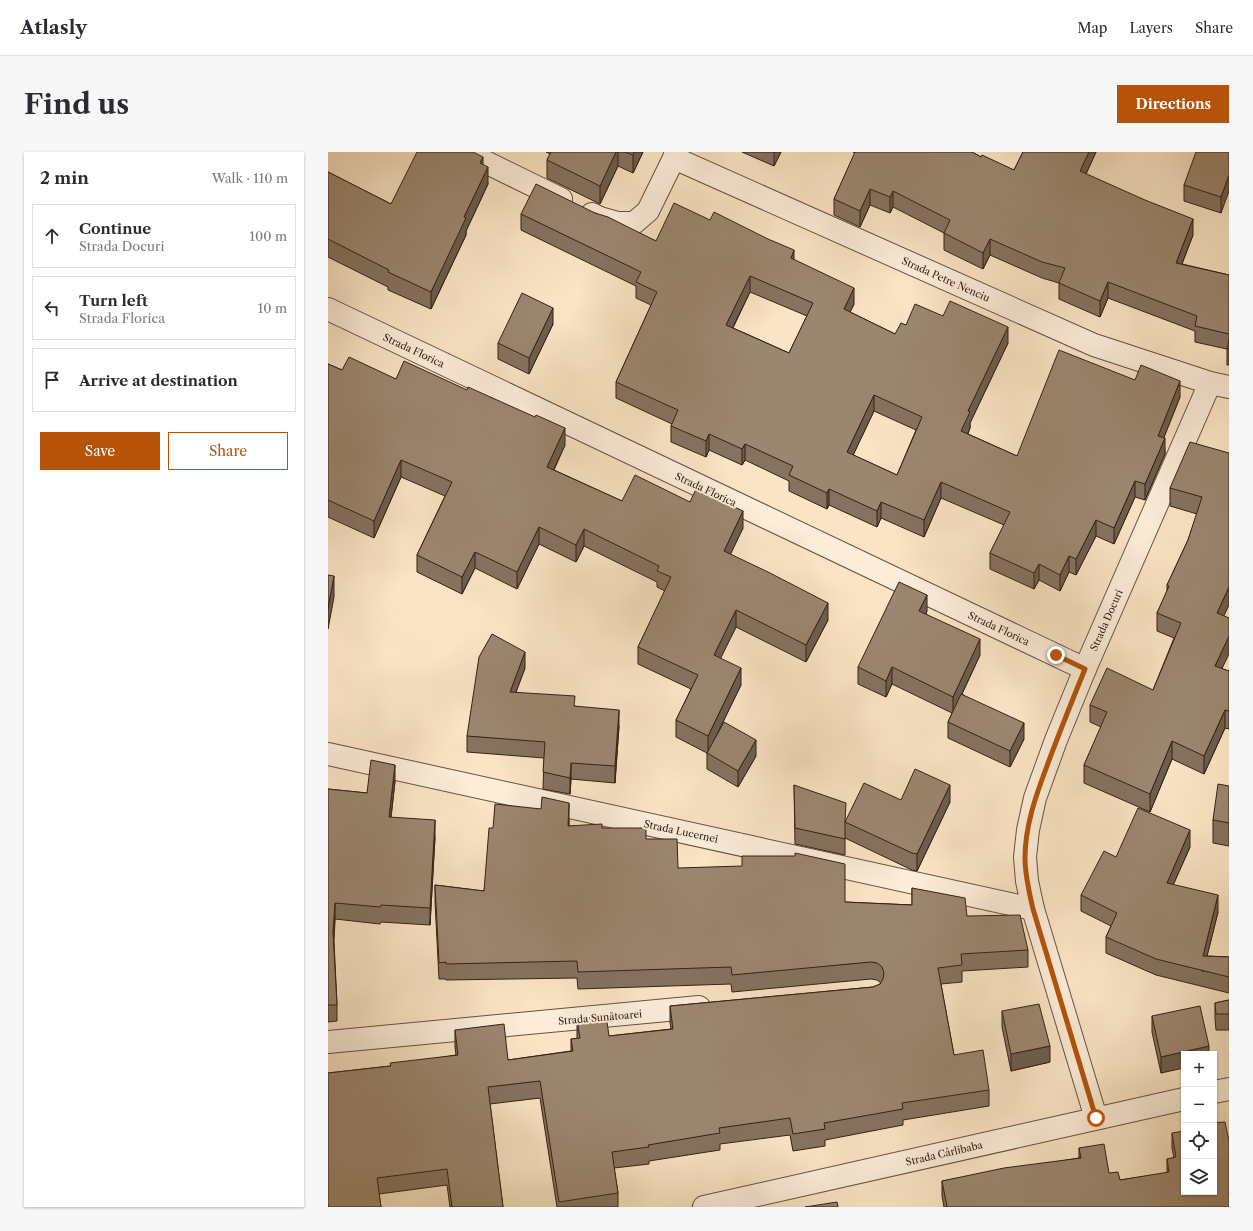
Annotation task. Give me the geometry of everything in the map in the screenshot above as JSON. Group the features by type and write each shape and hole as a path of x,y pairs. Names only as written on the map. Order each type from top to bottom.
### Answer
{"street":[{"path":"465,152 600,218 618,223 634,223 648,211 675,155"},
{"name":"Strada Petre Nenciu","path":"675,155 1094,345 1220,385"},
{"name":"Strada Florica","path":"328,309 1085,669"},
{"name":"Strada Docuri","path":"1096,1118 1033,909 1027,882 1025,857 1028,830 1035,798 1056,740 1085,669 1220,385"},
{"name":"Strada Lucernei","path":"328,754 1033,909"},
{"name":"Strada Sunătoarei","path":"328,1042 722,1005"},
{"path":"1217,1091 1229,1089"},
{"name":"Strada Cârlibaba","path":"704,1207 1181,1100"}],"building":[{"path":"417,152 473,152 483,157 480,163 488,167 431,292 388,272 389,270 328,239 328,172 391,204"},
{"path":"551,152 616,152 600,186 547,160"},
{"path":"625,152 634,152 633,155"},
{"path":"855,152 972,152 1014,170 1023,152 1089,152 1080,171 1145,200 1193,219 1176,263 1229,275 1229,334 1195,326 1197,316 1108,282 1100,301 1059,283 1065,268 1042,262 990,239 983,253 944,233 950,220 893,191 890,197 870,189 860,211 834,199"},
{"path":"1196,152 1229,152 1229,175 1221,197 1184,185"},
{"path":"536,184 656,241 674,203 710,220 714,212 768,239 794,250 791,258 854,288 844,309 895,334 901,323 906,325 915,304 943,316 950,301 1008,327 968,411 970,412 961,431 1017,456 1059,350 1135,380 1141,365 1180,381 1158,436 1165,438 1145,484 1135,481 1114,528 1096,520 1076,559 1069,556 1060,575 1039,564 1034,573 990,553 1010,512 941,482 924,520 881,502 877,511 829,489 827,493 789,475 793,466 745,444 742,449 709,434 706,441 671,426 678,410 616,382 657,292 636,282 641,272 521,214","holes":["750,276 813,303 789,353 726,325","874,395 922,417 897,475 847,452"]},
{"path":"522,293 553,308 529,358 498,343"},
{"path":"349,357 396,379 404,361 467,390 468,387 535,417 536,415 565,428 547,467 622,501 635,475 690,502 696,489 743,511 724,551 828,603 806,645 736,610 714,655 741,668 708,736 676,720 698,675 638,647 671,577 657,571 659,566 584,529 576,545 539,527 517,572 475,552 462,577 417,555 452,482 401,460 374,521 328,500 328,364 342,370"},
{"path":"1190,442 1229,453 1229,587 1217,613 1229,618 1229,636 1215,666 1229,671 1229,711 1225,710 1204,756 1172,741 1150,794 1084,765 1107,712 1090,705 1107,668 1153,690 1181,623 1157,613 1169,586 1167,585 1188,540 1202,497 1170,488"},
{"path":"328,575 334,576 328,608"},
{"path":"899,582 927,595 919,611 980,639 953,697 892,667 886,681 858,667"},
{"path":"492,634 525,652 510,692 575,696 574,706 619,710 615,766 571,763 570,778 543,772 545,742 467,736 479,657"},
{"path":"961,694 1024,723 1010,751 948,722"},
{"path":"724,722 756,740 738,771 707,753"},
{"path":"371,760 395,765 389,817 435,820 430,908 381,905 380,907 335,903 333,932 337,1005 328,1005 328,789 367,793"},
{"path":"915,769 950,785 917,854 845,822 864,783 901,800"},
{"path":"1218,784 1229,786 1229,823 1213,820"},
{"path":"794,785 846,803 845,839 795,828"},
{"path":"542,797 569,803 568,826 602,824 602,828 646,828 646,839 677,839 678,868 742,866 742,856 795,856 795,853 845,864 845,902 912,905 912,888 965,898 967,916 1020,915 1028,950 961,954 962,965 938,968 954,1055 983,1050 989,1090 902,1103 903,1109 824,1123 825,1129 793,1134 790,1118 719,1128 720,1133 648,1145 649,1147 612,1152 618,1193 559,1202 540,1081 488,1087 503,1207 452,1207 447,1169 377,1178 381,1207 329,1207 328,1073 391,1066 390,1063 458,1055 455,1030 504,1024 508,1060 573,1051 571,1039 580,1038 577,1020 606,1015 609,1036 673,1029 670,1006 873,987 880,984 883,979 884,973 882,967 877,963 871,962 732,975 731,967 578,972 577,961 439,963 435,885 484,891 489,828 493,828 495,804 541,809"},
{"path":"1138,808 1190,830 1167,883 1218,895 1203,956 1229,957 1229,977 1156,959 1106,937 1117,913 1081,895 1104,851 1116,857"},
{"path":"1229,1000 1229,1014 1216,1014 1215,1003"},
{"path":"1039,1004 1050,1046 1011,1054 1002,1011"},
{"path":"1200,1006 1209,1046 1181,1051 1181,1052 1161,1057 1152,1016"},
{"path":"1225,1122 1229,1141 1229,1207 947,1207 942,1181 1004,1168 1081,1158 1079,1148 1104,1144 1109,1173 1118,1172 1120,1180 1169,1172 1167,1159 1176,1157 1172,1133 1181,1132 1181,1195 1217,1195 1217,1123"},
{"path":"837,1202 838,1207 805,1207"}],"route":[{"path":"1056,655 1085,669 1056,740 1035,798 1028,830 1025,857 1027,882 1033,909 1086,1089 1096,1118"}]}
